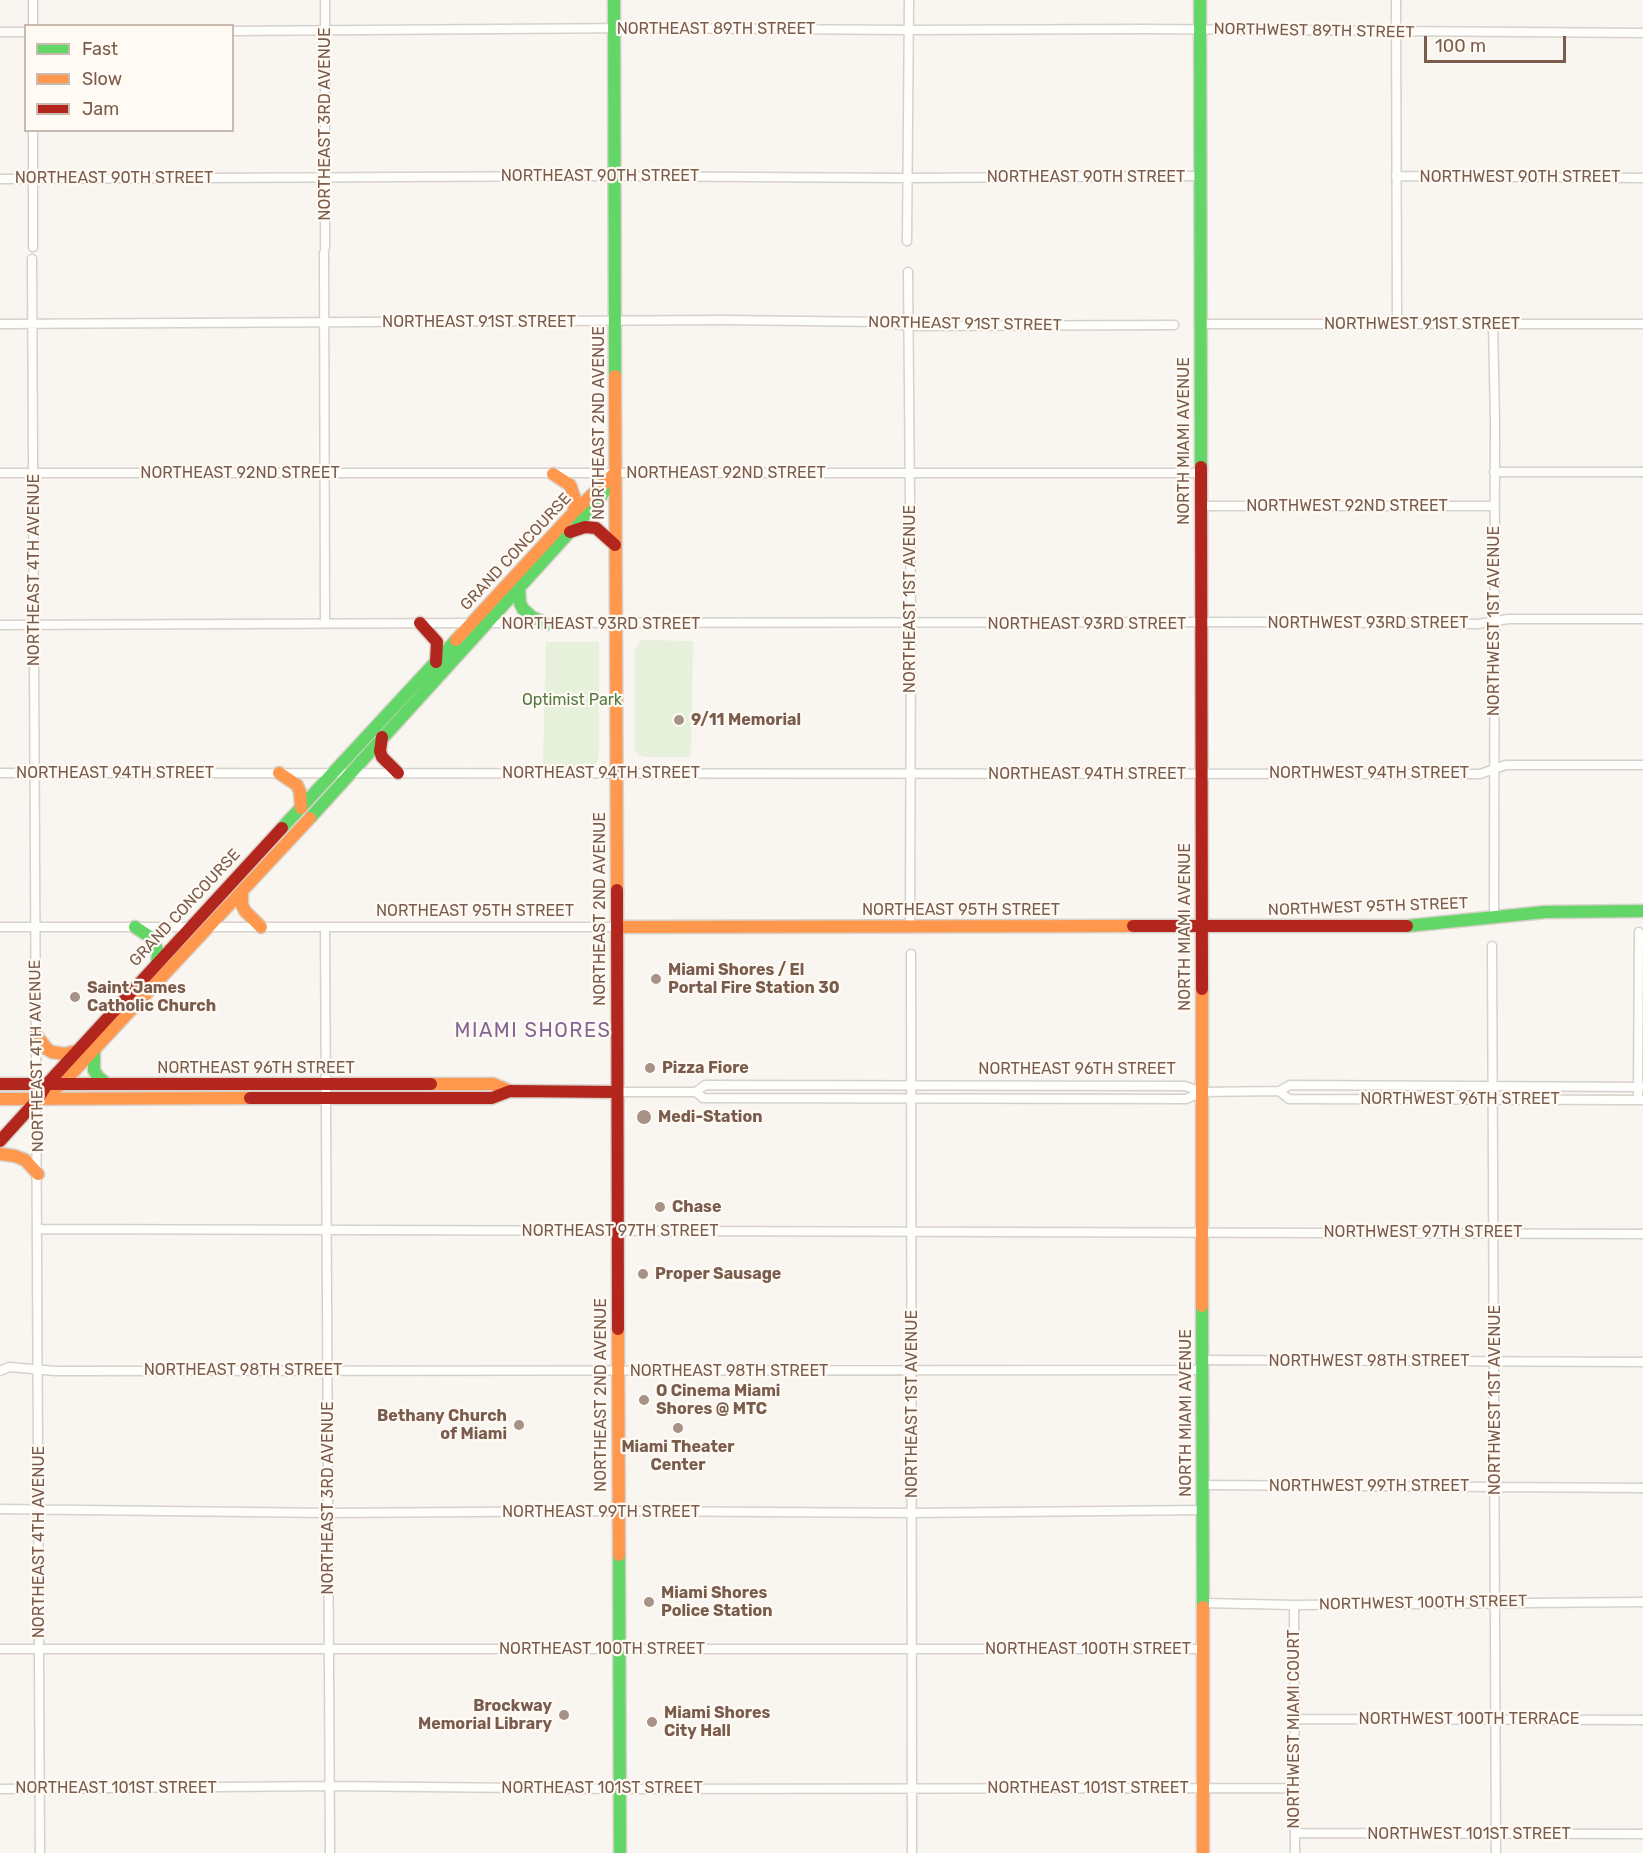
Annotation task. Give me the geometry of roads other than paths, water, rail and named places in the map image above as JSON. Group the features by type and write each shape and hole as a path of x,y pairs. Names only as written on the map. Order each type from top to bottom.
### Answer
{"main road":[{"name":"NORTHEAST 2ND AVENUE","path":"614,0 620,1853"},
{"name":"NORTH MIAMI AVENUE","path":"1200,0 1203,1853"},
{"name":"GRAND CONCOURSE","path":"38,1099 42,1084 76,1051 574,512 615,473"},
{"name":"GRAND CONCOURSE","path":"0,1142 38,1099 62,1084 242,891 601,498 615,473"},
{"path":"553,474 570,485 575,499 574,512"},
{"path":"568,533 585,527 596,528 615,545"},
{"path":"519,588 520,603 523,609 532,617 547,624"},
{"path":"420,623 437,642 436,662"},
{"path":"382,737 380,751 382,757 398,773"},
{"path":"279,773 297,785 302,799 301,808"},
{"path":"242,891 242,904 245,911 261,927"},
{"name":"NORTHWEST 95TH STREET","path":"1202,927 1422,926 1552,912 1643,911"},
{"path":"135,927 153,939 158,953 157,963"},
{"name":"NORTHEAST 95TH STREET","path":"617,927 1202,927"},
{"path":"36,1035 52,1052 65,1054 76,1051"},
{"path":"94,1050 94,1070 98,1077 107,1084"},
{"name":"NORTHEAST 96TH STREET","path":"0,1084 494,1084 510,1091"},
{"name":"NORTHEAST 96TH STREET","path":"0,1099 492,1098 510,1091 617,1092"},
{"path":"0,1154 25,1160 38,1174"}],"street":[{"path":"33,0 33,24"},
{"name":"NORTHEAST 3RD AVENUE","path":"325,0 326,622"},
{"path":"907,241 909,0"},
{"path":"1396,0 1397,324"},
{"name":"NORTHEAST 89TH STREET","path":"234,31 614,28 1200,30"},
{"name":"NORTHWEST 89TH STREET","path":"1200,30 1643,33"},
{"path":"0,32 24,32"},
{"path":"33,132 33,247"},
{"name":"NORTHEAST 90TH STREET","path":"0,178 1200,176"},
{"name":"NORTHWEST 90TH STREET","path":"1396,176 1643,178"},
{"name":"NORTHEAST 4TH AVENUE","path":"32,259 36,1035 42,1084"},
{"name":"NORTHEAST 1ST AVENUE","path":"908,272 911,624 910,926"},
{"name":"NORTHEAST 91ST STREET","path":"0,324 615,321 884,322 909,326 1174,325"},
{"name":"NORTHWEST 91ST STREET","path":"1200,324 1643,324"},
{"name":"NORTHWEST 1ST AVENUE","path":"1493,324 1494,919"},
{"path":"1494,472 1643,472"},
{"name":"NORTHEAST 92ND STREET","path":"0,473 1201,473"},
{"name":"NORTHWEST 92ND STREET","path":"1201,506 1494,506"},
{"name":"NORTHWEST 93RD STREET","path":"1201,623 1478,624 1508,619 1643,619"},
{"name":"NORTHEAST 93RD STREET","path":"0,625 326,622 1201,623"},
{"name":"NORTHWEST 94TH STREET","path":"1201,774 1480,774 1506,765 1643,765"},
{"name":"NORTHEAST 94TH STREET","path":"0,774 1201,774"},
{"name":"NORTHEAST 95TH STREET","path":"0,927 617,927"},
{"name":"NORTHEAST 3RD AVENUE","path":"325,927 330,1853"},
{"path":"1639,932 1640,1100"},
{"name":"NORTHWEST 1ST AVENUE","path":"1492,946 1496,1853"},
{"name":"NORTHEAST 1ST AVENUE","path":"911,954 912,1853"},
{"name":"NORTHEAST 96TH STREET","path":"617,1092 696,1092 705,1085 1185,1086 1202,1092"},
{"name":"NORTHWEST 96TH STREET","path":"1202,1092 1279,1091 1290,1085 1640,1087"},
{"name":"NORTHWEST 96TH STREET","path":"1279,1091 1290,1099 1640,1100"},
{"name":"NORTHEAST 96TH STREET","path":"696,1092 703,1098 1186,1099 1202,1092"},
{"name":"NORTHEAST 4TH AVENUE","path":"38,1099 40,1853"},
{"name":"NORTHEAST 97TH STREET","path":"38,1229 326,1228 910,1233 1202,1231"},
{"name":"NORTHWEST 97TH STREET","path":"1202,1231 1643,1234"},
{"name":"NORTHWEST 98TH STREET","path":"1202,1365 1643,1362"},
{"name":"NORTHEAST 98TH STREET","path":"0,1371 9,1367 39,1370 912,1371 1202,1365"},
{"name":"NORTHWEST 99TH STREET","path":"1203,1485 1643,1488"},
{"name":"NORTHEAST 99TH STREET","path":"0,1509 328,1513 618,1511 912,1513 1203,1510"},
{"name":"NORTHWEST 100TH STREET","path":"1203,1603 1294,1605 1643,1602"},
{"name":"NORTHWEST MIAMI COURT","path":"1294,1605 1295,1853"},
{"name":"NORTHEAST 100TH STREET","path":"0,1649 1203,1649"},
{"name":"NORTHWEST 100TH TERRACE","path":"1294,1719 1643,1720"},
{"name":"NORTHEAST 101ST STREET","path":"0,1789 329,1786 619,1789 911,1787 1203,1789"},
{"path":"1203,1789 1295,1788"},
{"name":"NORTHWEST 101ST STREET","path":"1295,1833 1643,1834"}],"place":[{"name":"9/11 Memorial","path":"679,720"},
{"name":"Miami Shores / El Portal Fire Station 30","path":"656,979"},
{"name":"Saint James Catholic Church","path":"75,997"},
{"name":"Pizza Fiore","path":"650,1068"},
{"name":"Medi-Station","path":"644,1117"},
{"name":"Chase","path":"660,1207"},
{"name":"Proper Sausage","path":"643,1274"},
{"name":"O Cinema Miami Shores @ MTC","path":"644,1400"},
{"name":"Bethany Church of Miami","path":"519,1425"},
{"name":"Miami Theater Center","path":"678,1428"},
{"name":"Miami Shores Police Station","path":"649,1602"},
{"name":"Brockway Memorial Library","path":"564,1715"},
{"name":"Miami Shores City Hall","path":"652,1722"}],"district":[{"name":"MIAMI SHORES","path":"533,1031"}],"park label":[{"name":"Optimist Park","path":"572,700"}]}
